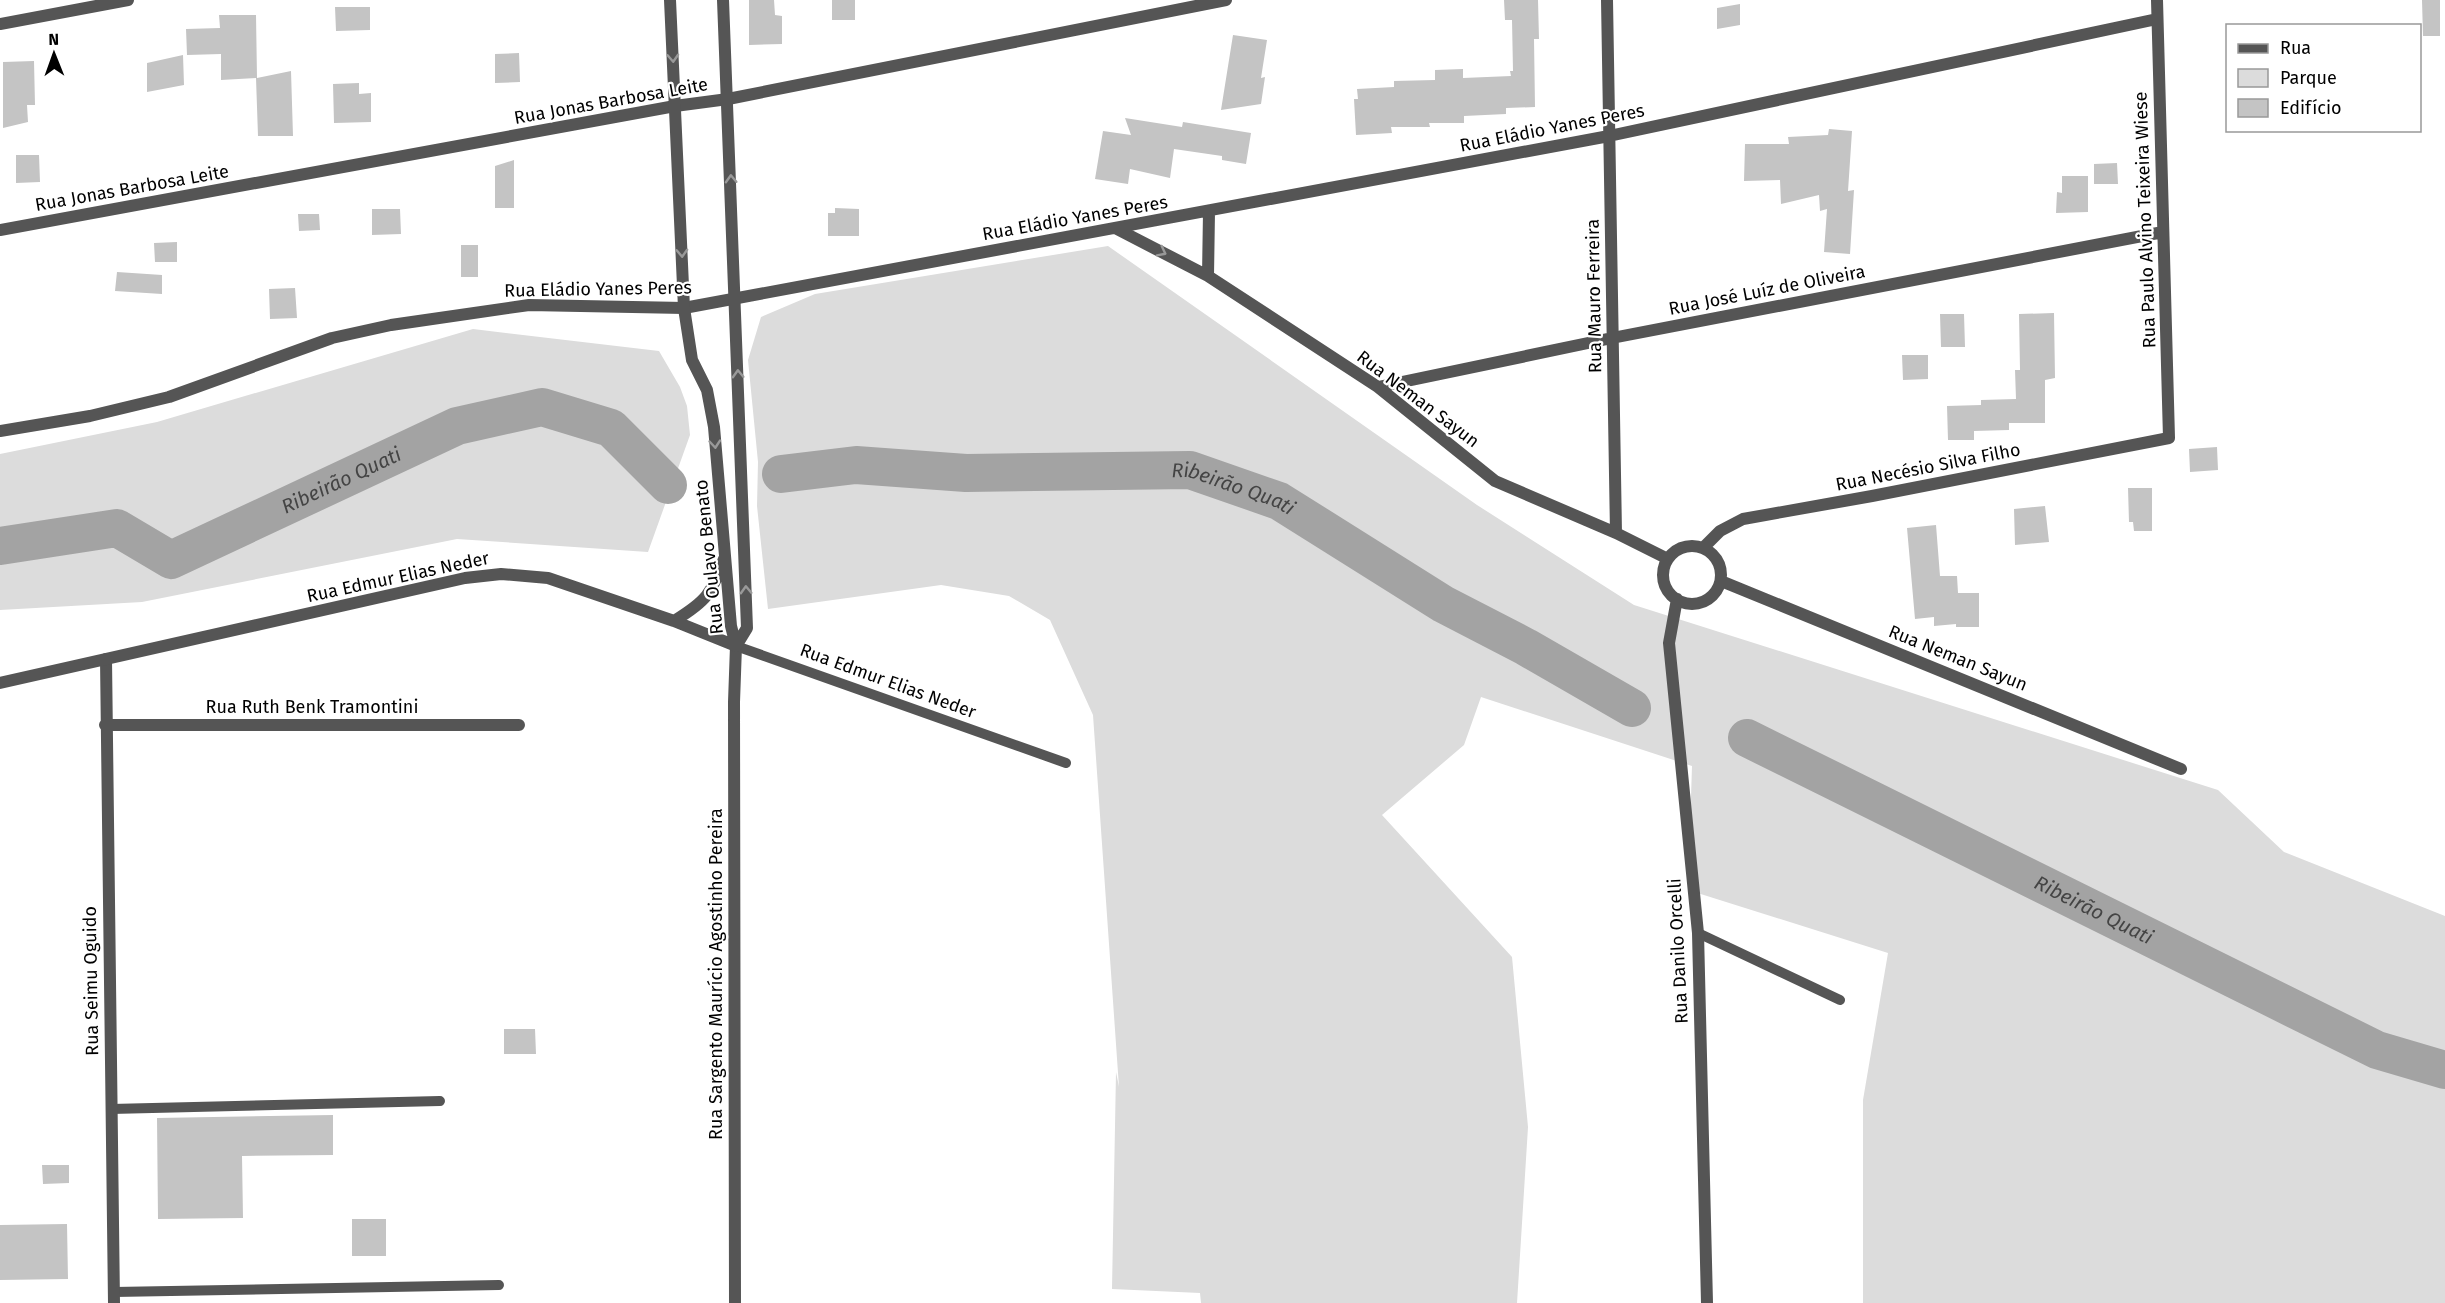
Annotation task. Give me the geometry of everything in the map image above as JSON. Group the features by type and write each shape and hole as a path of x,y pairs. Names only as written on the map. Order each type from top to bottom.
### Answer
{"street":[{"path":"0,24 128,0"},
{"name":"Rua Oulavo Benato","path":"670,0 684,308 692,360 706,390 714,427 731,627 736,646"},
{"name":"Rua Oulavo Benato","path":"723,0 747,628 736,646"},
{"name":"Rua Jonas Barbosa Leite","path":"0,230 675,106 728,99 1226,0"},
{"name":"Rua Mauro Ferreira","path":"1607,0 1616,533"},
{"name":"Rua Paulo Alvino Teixeira Wiese","path":"2157,0 2169,438"},
{"name":"Rua Eládio Yanes Peres","path":"0,431 90,416 169,397 332,338 391,324 529,305 684,308 1609,136 2157,19"},
{"path":"1208,276 1209,212"},
{"name":"Rua Neman Sayun","path":"1117,229 1208,276 1378,387 1495,481 1616,533"},
{"name":"Rua José Luíz de Oliveira","path":"1378,387 1612,338 2163,232"},
{"name":"Rua Necésio Silva Filho","path":"1703,548 1720,531 1743,519 2169,438"},
{"path":"1616,533 1668,559"},
{"path":"1689,546 1703,548 1719,563 1721,581 1712,597 1704,602 1685,603 1677,599 1665,585 1663,576 1668,559 1681,548 1689,546"},
{"path":"674,621 702,604 715,583 725,555"},
{"name":"Rua Edmur Elias Neder","path":"0,683 465,578 501,574 548,578 674,621 736,646"},
{"name":"Rua Neman Sayun","path":"1721,581 2181,769"},
{"name":"Rua Danilo Orcelli","path":"1677,599 1669,643 1698,933 1707,1303"},
{"name":"Rua Sargento Maurício Agostinho Pereira","path":"735,1303 734,702 736,646"},
{"name":"Rua Seimu Oguido","path":"106,659 105,725 114,1298"},
{"name":"Rua Ruth Benk Tramontini","path":"105,725 519,725"}],"lane":[{"name":"Rua Edmur Elias Neder","path":"736,646 1066,763"},
{"path":"1698,933 1840,1000"},
{"path":"111,1110 440,1101"},
{"path":"114,1298 499,1285"}],"green space":[{"path":"1108,246 1477,505 1634,605 2218,790 2284,852 2445,916 2445,1303 1863,1303 1863,1100 1888,953 1688,890 1692,766 1481,697 1464,745 1382,815 1512,957 1528,1127 1517,1303 1201,1303 1200,1293 1112,1289 1116,1072 1119,1087 1093,715 1050,620 1009,596 941,585 768,609 757,506 758,462 748,360 761,317 815,294"},
{"path":"473,329 659,351 680,387 687,406 690,435 648,552 457,539 142,602 0,610 0,454 157,422"}],"building":[{"path":"749,0 774,0 775,15 782,16 782,44 749,45"},
{"path":"832,0 855,0 855,20 832,20"},
{"path":"1504,0 1538,0 1539,39 1534,39 1535,107 1506,108 1506,114 1464,116 1464,123 1429,123 1430,127 1391,127 1392,133 1356,135 1354,99 1358,99 1357,89 1394,87 1394,81 1435,80 1435,70 1463,69 1463,78 1511,76 1510,71 1513,71 1512,20 1505,20"},
{"path":"2422,0 2440,0 2440,36 2423,36"},
{"path":"1740,4 1740,25 1717,29 1717,8"},
{"path":"335,7 370,7 370,30 336,31"},
{"path":"219,15 256,15 257,78 291,71 293,136 258,136 256,78 221,80 221,54 187,55 186,29 220,28"},
{"path":"1233,35 1267,40 1261,78 1265,77 1261,104 1221,110"},
{"path":"519,53 520,82 495,83 495,54"},
{"path":"183,55 184,85 147,92 147,63"},
{"path":"34,61 35,105 27,105 28,122 3,128 3,62"},
{"path":"359,83 359,94 371,93 371,122 334,123 333,84"},
{"path":"1125,118 1182,127 1183,122 1251,133 1246,164 1222,160 1222,156 1174,149 1170,178 1130,169 1128,184 1095,179 1103,131 1131,135"},
{"path":"1829,129 1852,131 1848,191 1854,190 1850,254 1824,252 1827,209 1820,211 1819,195 1781,204 1780,180 1744,181 1745,144 1789,144 1788,137 1828,135"},
{"path":"16,155 39,155 40,182 16,183"},
{"path":"514,160 514,208 495,208 495,166"},
{"path":"2117,163 2118,184 2094,184 2094,164"},
{"path":"2062,176 2088,176 2088,212 2056,213 2057,192 2062,193"},
{"path":"835,208 859,209 859,236 828,236 828,213 835,213"},
{"path":"372,209 400,209 401,234 372,235"},
{"path":"298,214 319,214 320,230 299,231"},
{"path":"177,242 177,262 155,262 154,243"},
{"path":"461,245 478,245 478,277 461,277"},
{"path":"117,272 162,275 162,294 115,291"},
{"path":"295,288 297,318 270,319 269,289"},
{"path":"2054,313 2055,378 2045,380 2045,423 2009,423 2009,430 1974,431 1974,440 1948,440 1947,406 1981,405 1981,400 2016,399 2015,370 2020,370 2019,314"},
{"path":"1940,314 1964,314 1965,347 1941,347"},
{"path":"1902,355 1928,355 1928,379 1903,380"},
{"path":"2217,447 2218,470 2190,472 2189,449"},
{"path":"2128,488 2152,488 2152,531 2134,531 2133,522 2129,522"},
{"path":"2045,506 2049,542 2015,545 2014,509"},
{"path":"1936,525 1940,576 1957,576 1958,593 1979,593 1979,627 1956,627 1956,624 1934,626 1934,617 1915,619 1907,528"},
{"path":"504,1029 535,1029 536,1054 504,1054"},
{"path":"333,1115 333,1155 242,1156 243,1218 158,1219 157,1118"},
{"path":"42,1165 69,1165 69,1183 43,1184"},
{"path":"352,1219 386,1219 386,1256 352,1256"},
{"path":"67,1224 68,1279 0,1280 0,1225"}],"waterway":[{"name":"Ribeirão Quati","path":"0,546 117,528 171,560 457,426 542,407 611,428 668,485"},
{"name":"Ribeirão Quati","path":"781,474 856,465 966,473 1190,470 1279,501 1443,604 1526,647 1632,708"},
{"name":"Ribeirão Quati","path":"1747,738 2377,1050 2445,1070"}]}
